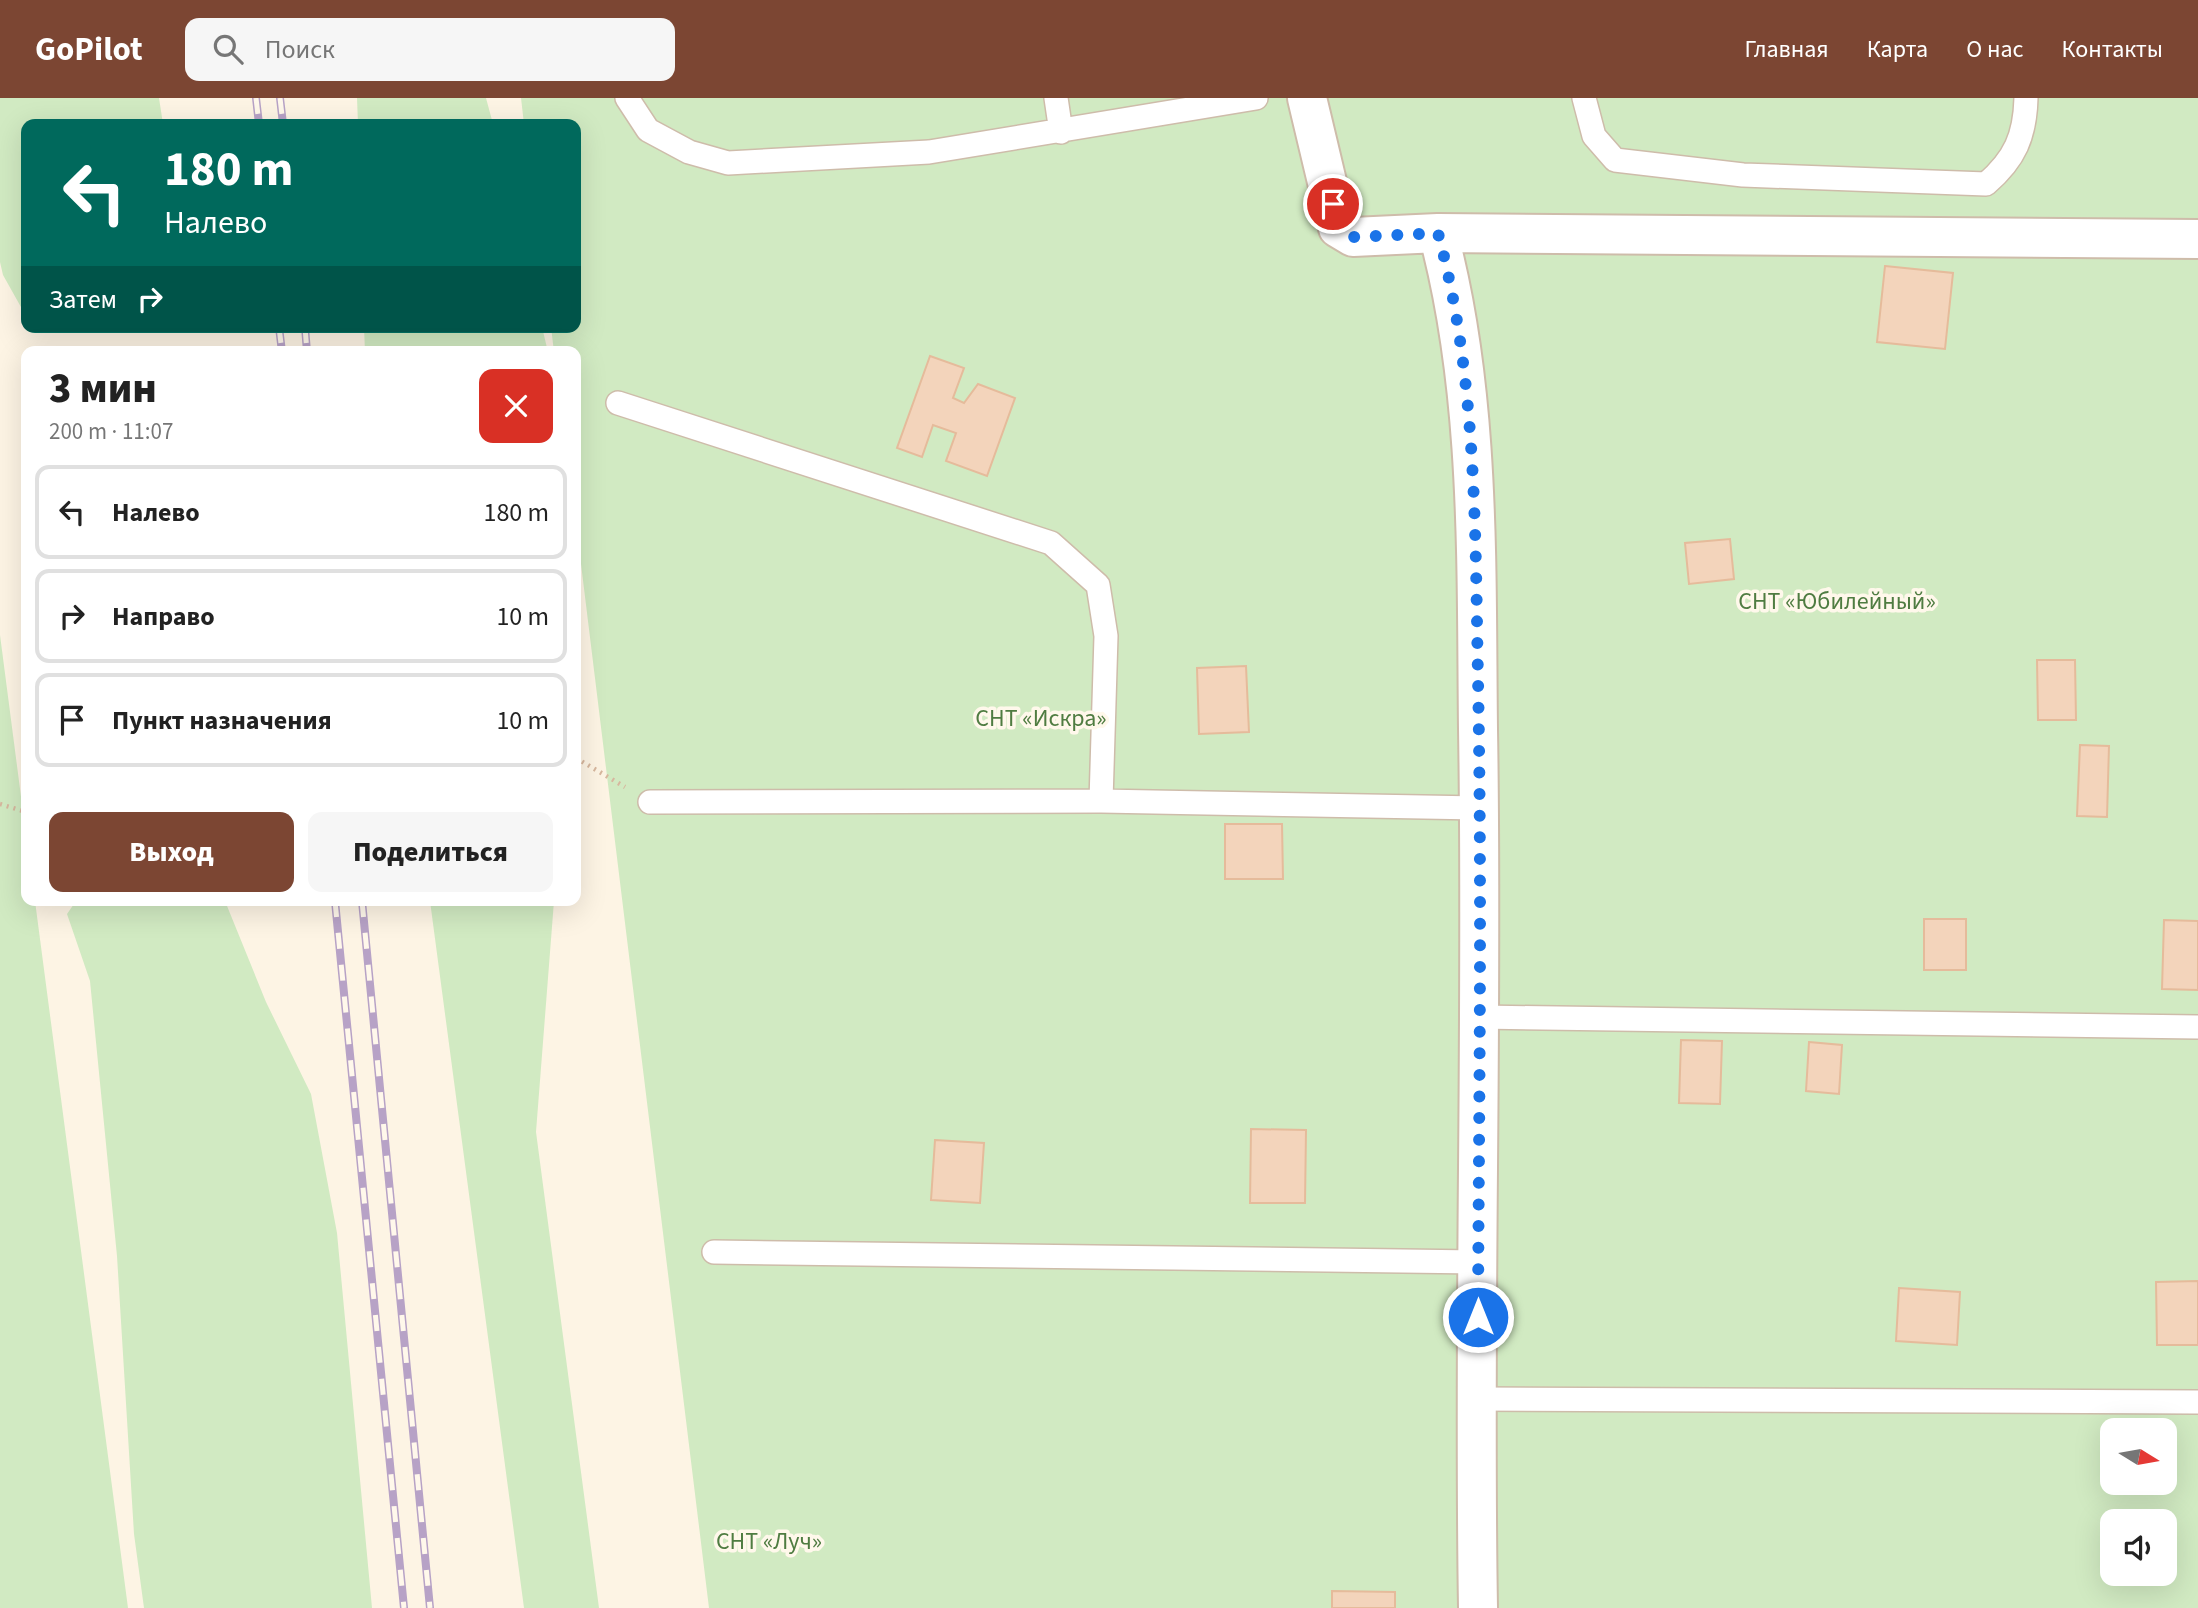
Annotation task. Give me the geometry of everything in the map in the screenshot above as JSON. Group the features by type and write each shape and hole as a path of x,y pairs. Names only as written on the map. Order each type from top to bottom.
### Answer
{"street":[{"path":"1307,98 1338,228 1353,237 1438,233 2198,239"},
{"path":"1438,233 1456,314 1474,479 1479,808 1478,1608"}],"lane":[{"path":"627,98 648,130 689,152 728,163 929,152 1256,98"},
{"path":"1056,98 1061,132"},
{"path":"1584,98 1594,136 1615,160 1742,175 1986,184 2008,165 2025,124 2026,98"},
{"path":"618,403 1051,543 1098,585 1105,636 1101,801"},
{"path":"650,802 1101,801 1479,808"},
{"path":"1479,1017 2198,1027"},
{"path":"714,1252 1478,1262"},
{"path":"1477,1399 2198,1402"}],"path":[{"path":"581,761 650,802"},
{"path":"0,804 21,810"}],"green space":[{"path":"0,98 159,98 162,119 21,119 21,307 3,275 0,262"},
{"path":"357,98 486,98 492,119 358,119"},
{"path":"521,98 2198,98 2198,1608 709,1608 581,564 581,346 553,346 552,333 581,333 581,119 523,119"},
{"path":"364,333 543,333 547,346 365,346"},
{"path":"0,635 21,797 21,906 36,906 128,1608 0,1608"},
{"path":"73,906 227,906 266,1002 311,1094 337,1233 372,1608 144,1608 134,1534 117,1256 90,981 67,914"},
{"path":"431,906 554,906 536,1132 599,1608 524,1608"}],"building":[{"path":"1885,266 1953,273 1945,349 1877,342"},
{"path":"930,356 964,368 953,398 964,403 978,384 1015,398 987,476 946,461 956,433 933,425 922,457 897,448"},
{"path":"1730,539 1734,579 1689,584 1685,543"},
{"path":"2037,660 2075,660 2076,720 2038,720"},
{"path":"1246,666 1249,732 1199,734 1197,668"},
{"path":"2080,745 2109,746 2107,817 2077,816"},
{"path":"1225,824 1282,824 1283,879 1225,879"},
{"path":"1924,919 1966,919 1966,970 1924,970"},
{"path":"2164,920 2198,921 2198,990 2162,989"},
{"path":"1681,1040 1722,1041 1720,1104 1679,1103"},
{"path":"1809,1042 1842,1045 1839,1094 1806,1091"},
{"path":"1251,1129 1306,1130 1305,1203 1250,1203"},
{"path":"935,1140 984,1143 980,1203 931,1200"},
{"path":"2198,1281 2198,1345 2157,1345 2156,1282"},
{"path":"1899,1288 1960,1292 1957,1345 1896,1341"},
{"path":"1332,1591 1395,1592 1395,1608 1332,1608"}],"railway":[{"path":"256,98 258,119"},
{"path":"280,98 282,119"},
{"path":"280,333 281,346"},
{"path":"305,333 307,346"},
{"path":"335,906 404,1608"},
{"path":"362,906 430,1608"}],"route":[{"path":"1333,204 1338,228 1353,237 1438,233 1456,314 1474,479 1479,808 1478,1317"}],"park label":[{"name":"СНТ «Юбилейный»","path":"1837,601"},
{"name":"СНТ «Искра»","path":"1041,718"},
{"name":"СНТ «Луч»","path":"769,1541"}]}
